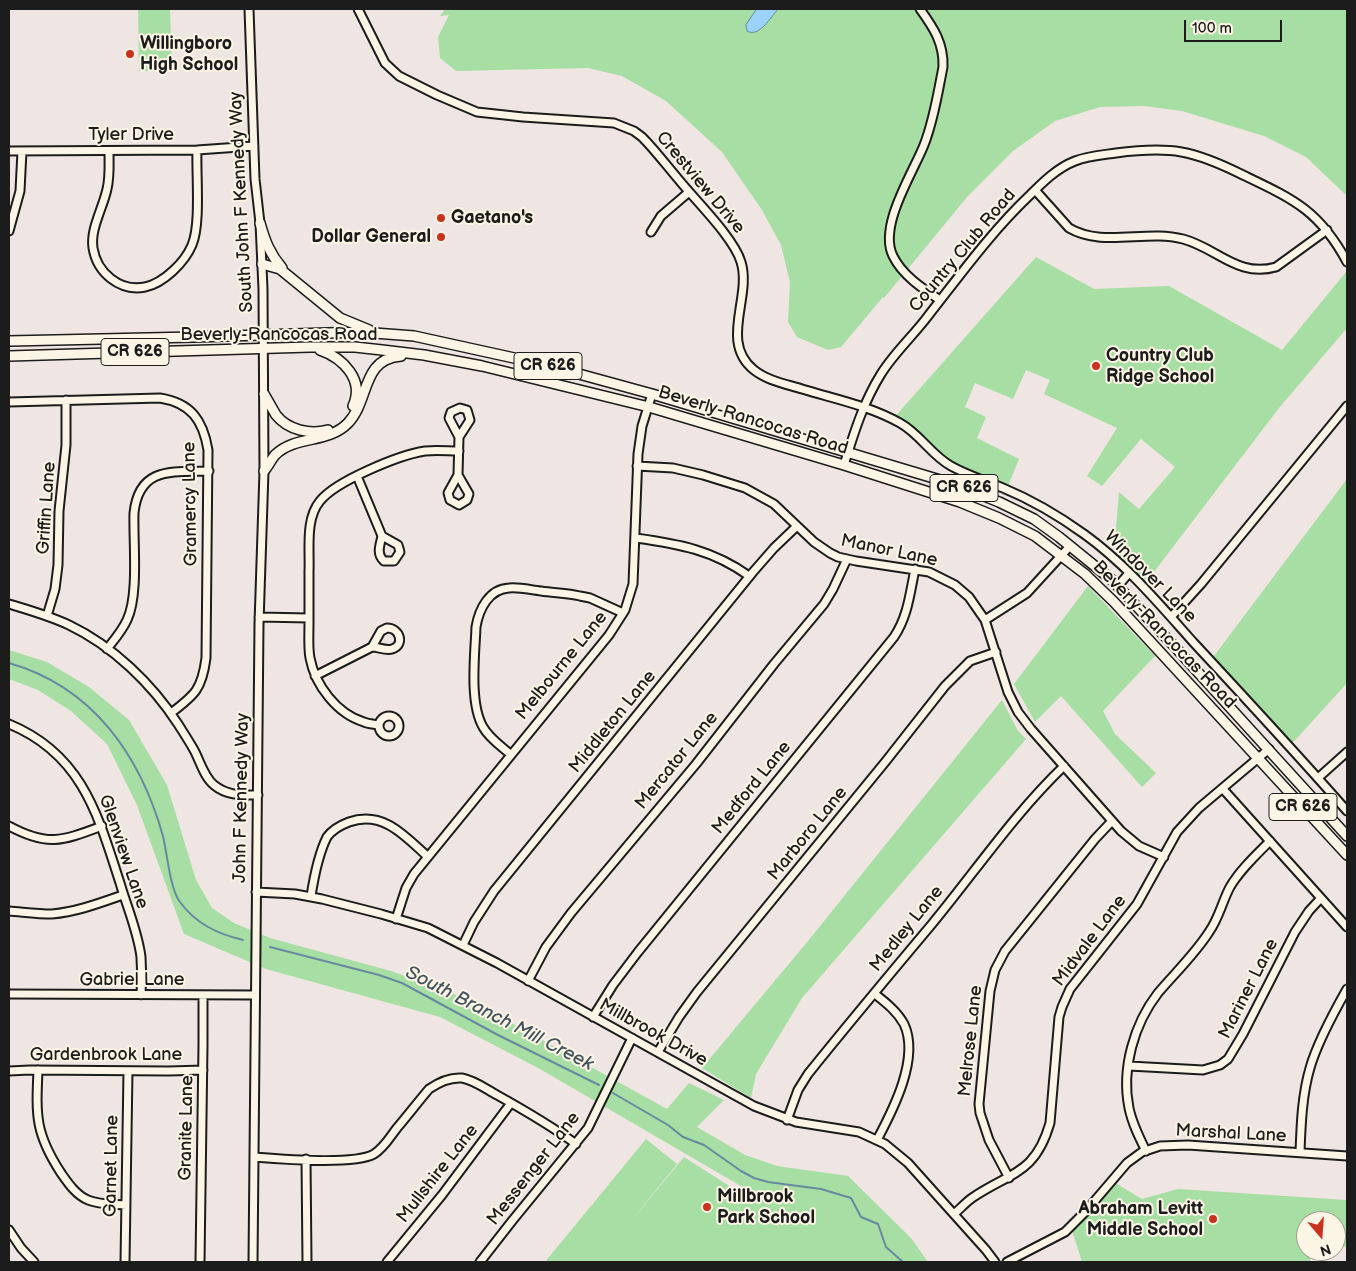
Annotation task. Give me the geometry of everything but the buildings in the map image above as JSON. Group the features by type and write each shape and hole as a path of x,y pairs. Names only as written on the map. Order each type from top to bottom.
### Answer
{"main road":[{"path":"260,223 265,242 272,256 287,274 340,318 378,333"},
{"path":"262,264 274,267 287,274"},
{"name":"Beverly-Rancocas Road","path":"9,341 360,332 414,336 546,366 652,394 957,485 1034,519 1118,586 1347,836"},
{"path":"264,394 277,415 289,426 300,430 322,432 334,428 343,421 355,403 356,392 351,373 339,358 310,347"},
{"name":"Beverly-Rancocas Road","path":"9,356 310,347 355,347 424,355 482,366 649,407 960,502 999,518 1035,536 1062,556 1114,602 1259,759 1343,846 1347,855"},
{"path":"264,471 274,456 283,449 292,444 327,436 347,424 360,403 368,378 382,361 392,357 424,355"}],"street":[{"name":"South John F Kennedy Way","path":"249,9 254,146 262,264 262,334"},
{"name":"Crestview Drive","path":"358,9 384,64 408,80 477,112 605,122 624,126 634,131 646,141 733,245 742,263 743,284 738,313 738,335 739,346 748,363 754,370 772,380 863,407"},
{"path":"920,9 932,24 939,38 944,56 943,67 925,143 900,198 891,224 889,240 892,256 897,263 916,283 940,300"},
{"name":"Tyler Drive","path":"9,152 197,150 254,146"},
{"path":"110,151 108,188 94,232 93,249 97,263 104,273 119,283 145,287 162,280 182,260 193,244 196,225 197,150"},
{"name":"Country Club Road","path":"844,465 863,407 886,366 1005,218 1057,171 1075,161 1139,150 1181,151 1201,156 1280,192 1298,203 1315,217 1326,230 1347,262"},
{"path":"9,230 20,191 22,151"},
{"path":"1035,190 1052,207 1068,228 1075,232 1100,237 1160,236 1182,238 1248,269 1267,270 1276,267 1326,230"},
{"path":"651,232 661,216 689,192"},
{"name":"John F Kennedy Way","path":"253,1262 259,617 264,471 262,334"},
{"name":"Melbourne Lane","path":"396,919 410,881 510,754 609,635 623,613 633,584 636,538 635,498 640,434 652,394"},
{"name":"Gramercy Lane","path":"9,402 160,398 174,401 190,409 200,423 208,450 207,639 205,666 198,690 171,713"},
{"name":"Griffin Lane","path":"47,616 56,589 59,511 66,445 66,400"},
{"path":"1171,616 1201,584 1347,406"},
{"name":"Windover Lane","path":"863,407 908,428 936,455 952,466 1018,495 1055,515 1086,536 1129,573 1171,616 1347,811"},
{"path":"458,475 459,437"},
{"path":"379,725 363,722 340,708 328,696 315,676 309,651 310,536 314,510 331,490 357,476 398,459 416,453 459,451"},
{"name":"Manor Lane","path":"637,466 673,468 746,488 774,504 821,548 838,557 916,569 938,575 955,585 969,597 985,620 1008,692 1018,712 1112,821 1133,842 1164,857"},
{"path":"107,649 126,622 131,608 134,512 141,489 152,478 164,472 208,471"},
{"path":"357,476 382,536"},
{"name":"Middleton Lane","path":"463,945 474,922 494,891 767,555 796,526"},
{"path":"636,538 678,544 704,552 728,562 750,576"},
{"path":"985,620 1027,594 1070,546"},
{"name":"Mercator Lane","path":"528,980 546,947 575,909 696,764 774,664 824,604 834,589 847,559"},
{"name":"Medford Lane","path":"593,1017 613,985 638,952 894,637 907,611 916,569"},
{"path":"1118,586 1129,573"},
{"path":"510,754 484,728 477,711 475,683 476,627 484,603 496,592 503,589 517,588 590,598 623,613"},
{"path":"9,604 71,626 107,649 147,684 171,713 189,741 211,782 216,787 228,793 258,795"},
{"path":"259,617 309,618"},
{"path":"315,676 372,647"},
{"name":"Marboro Lane","path":"658,1052 674,1024 697,992 886,761 938,694 958,671 970,661 996,652"},
{"name":"Glenview Lane","path":"9,724 53,750 84,787 102,826 136,936 140,956 141,995"},
{"name":"Midvale Lane","path":"954,1214 971,1199 1009,1178 1031,1162 1046,1139 1051,1114 1059,1016 1065,998 1076,981 1137,904 1177,832 1191,816 1269,749"},
{"path":"1318,778 1347,752"},
{"name":"Medley Lane","path":"787,1120 794,1098 802,1082 998,840 1045,785 1064,766"},
{"path":"1222,789 1347,927"},
{"path":"311,896 315,875 328,836 334,830 347,823 373,819 386,823 406,836 428,857"},
{"name":"Melrose Lane","path":"1009,1178 989,1140 980,1113 979,1093 992,980 1000,960 1009,947 1095,839 1112,821"},
{"path":"9,826 31,837 47,841 63,839 102,826"},
{"path":"1146,1150 1135,1126 1130,1109 1128,1091 1129,1066 1134,1038 1145,1013 1158,994 1208,934 1235,880 1270,841"},
{"name":"Millbrook Drive","path":"256,892 311,896 428,928 528,980 754,1106 787,1120 807,1125 859,1132 877,1140 893,1150 908,1163 995,1262"},
{"path":"9,911 42,914 62,913 124,895"},
{"name":"Mariner Lane","path":"1129,1066 1203,1070 1220,1065 1228,1059 1243,1034 1295,932 1309,911 1321,898"},
{"path":"1300,1152 1306,1088 1310,1067 1337,1006 1347,989"},
{"name":"Gabriel Lane","path":"9,994 255,995"},
{"path":"875,994 899,1016 907,1032 908,1041 907,1061 901,1090 877,1140"},
{"name":"Granite Lane","path":"200,1262 203,1070 202,995"},
{"name":"Messenger Lane","path":"480,1262 576,1144 594,1118 632,1038"},
{"path":"38,1070 36,1110 38,1127 48,1152 64,1177 74,1190 87,1200 102,1204 126,1205"},
{"name":"Gardenbrook Lane","path":"9,1071 203,1070"},
{"name":"Garnet Lane","path":"124,1262 128,1071"},
{"path":"254,1157 357,1159 374,1154 429,1089 445,1080 454,1078 470,1081 511,1103 544,1121 576,1144"},
{"name":"Mullshire Lane","path":"388,1262 442,1195 511,1103"},
{"name":"Marshal Lane","path":"1007,1262 1056,1237 1072,1226 1126,1163 1146,1150 1178,1144 1347,1156"},
{"path":"306,1159 306,1262"},
{"path":"9,1230 21,1248 34,1262"}],"green space":[{"path":"138,9 170,9 172,71 139,71"},
{"path":"445,9 1347,9 1347,196 1306,157 1264,136 1182,111 1144,106 1100,107 1055,121 1013,151 967,197 841,347 828,350 797,337 788,322 790,282 781,245 762,210 722,152 666,101 622,76 588,68 456,71 440,58 438,37 449,15 440,16"},
{"name":"Country Club Ridge School","path":"1036,257 1094,289 1169,286 1282,350 1346,272 1347,274 1347,328 1279,408 1147,581 1117,557 1116,527 1119,492 1139,509 1175,467 1141,439 1102,486 1087,476 1117,428 1044,394 1050,380 1026,370 1013,399 975,383 965,407 986,417 977,438 1019,459 1008,486 948,464 893,419"},
{"path":"1347,479 1347,683 1289,747 1211,660"},
{"path":"1088,586 1155,656 1103,711 1115,734 1156,773 1142,787 1061,696 1035,722 1014,684"},
{"path":"9,650 47,662 89,687 129,720 167,785 196,880 212,908 234,923 270,938 391,971 472,1001 667,1109 689,1083 724,1100 697,1127 745,1155 777,1166 848,1176 911,1238 928,1262 545,1262 646,1139 677,1164 627,1226 684,1157 748,1198 765,1200 540,1069 440,1017 266,969 184,934 137,805 107,744 71,711 38,690 9,679"},
{"path":"1002,700 1018,731 1026,739 802,998 756,1074 751,1098 702,1068 808,941"},
{"name":"Abraham Levitt Middle School","path":"1112,1181 1142,1199 1178,1189 1347,1200 1347,1247 1346,1211 1296,1211 1296,1261 1310,1262 1082,1262 1071,1227"}],"water":[{"path":"757,9 778,9 756,32 747,31 746,25"}],"waterway":[{"name":"South Branch Mill Creek","path":"9,663 39,674 65,689 89,707 109,728 141,778 153,806 163,836 174,889 180,902 186,910 208,927 225,935 243,940"},
{"name":"South Branch Mill Creek","path":"270,947 379,975 402,983 498,1035 599,1085"},
{"name":"South Branch Mill Creek","path":"613,1093 668,1125 683,1137 704,1145 754,1178 768,1182 821,1189 851,1198 861,1217 878,1224 886,1247 903,1262"}],"place":[{"name":"Willingboro High School","path":"130,54"},
{"name":"Gaetano's","path":"441,218"},
{"name":"Dollar General","path":"441,237"},
{"name":"Country Club Ridge School","path":"1096,366"},
{"name":"Millbrook Park School","path":"707,1207"},
{"name":"Abraham Levitt Middle School","path":"1213,1219"}]}
